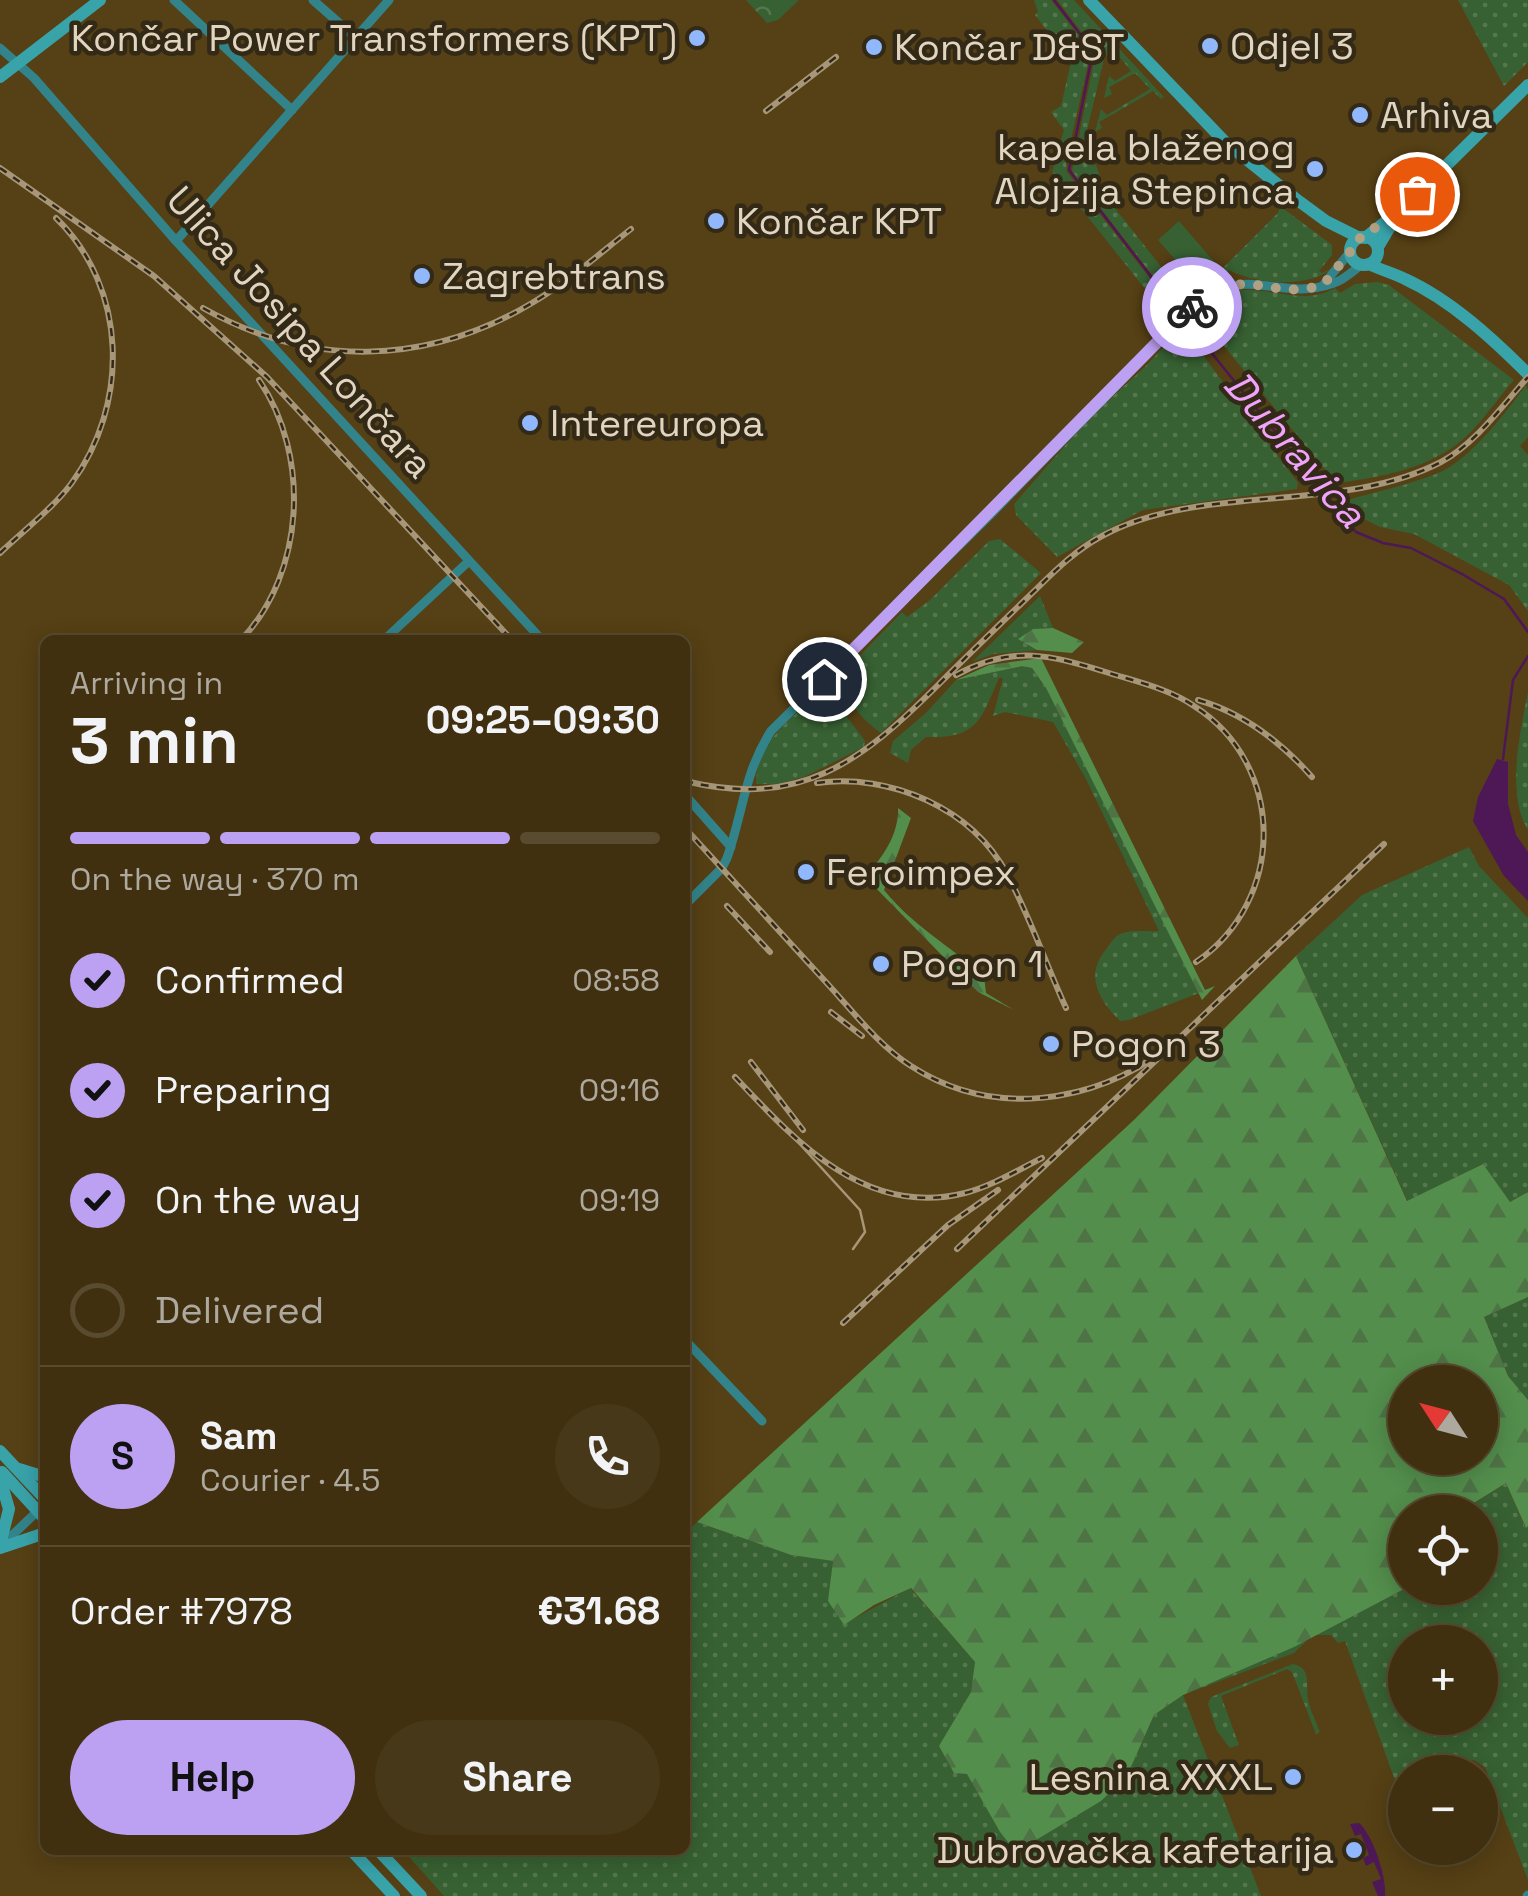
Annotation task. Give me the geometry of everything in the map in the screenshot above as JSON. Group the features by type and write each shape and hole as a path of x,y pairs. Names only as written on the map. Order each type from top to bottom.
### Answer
{"street":[{"path":"0,77 82,5 100,0"},
{"path":"174,0 292,110"},
{"path":"312,0 354,38"},
{"path":"176,242 389,0"},
{"path":"1089,0 1225,142 1357,244"},
{"path":"0,48 16,62"},
{"name":"Ulica Josipa Lončara","path":"16,62 537,635"},
{"path":"1324,284 1357,244 1398,212 1528,85"},
{"path":"690,900 722,868 744,790 757,754 771,732 1190,308 1230,284 1294,289 1338,281 1375,260 1398,212"},
{"path":"1357,244 1373,240 1406,279 1471,323 1528,374"},
{"path":"1357,244 1354,260 1406,279"},
{"path":"389,635 468,561"},
{"path":"690,800 731,847"},
{"path":"690,1345 762,1421"},
{"path":"0,1451 9,1509 0,1546"},
{"path":"5,1471 40,1476"},
{"path":"5,1471 40,1505"},
{"path":"0,1546 40,1511"},
{"path":"0,1546 40,1534"},
{"path":"356,1855 394,1896"},
{"path":"383,1855 421,1896"}],"green space":[{"path":"746,0 799,0 778,20 767,23"},
{"path":"1034,0 1051,0 1091,51 1067,172 1173,308 1176,313 1169,324 1169,319 1052,172 1064,130 1051,112 1061,106 1071,62 1035,15 1038,12"},
{"path":"1057,0 1074,0 1164,97 1161,99 1153,91 1099,122 1102,128 1095,132 1101,109 1107,115 1150,89 1135,73 1109,87 1112,94 1104,98 1109,76 1115,81 1131,71 1117,54 1114,56 1118,62 1114,64 1113,56 1105,55 1081,156 1085,163 1096,165 1101,179 1095,183 1189,302 1278,213 1280,206 1332,245 1332,255 1319,271 1332,268 1322,275 1296,282 1253,279 1229,270 1185,308 1175,305 1072,171 1096,51"},
{"path":"1458,0 1528,0 1528,62 1504,86"},
{"path":"1179,221 1216,264 1195,282 1158,240"},
{"path":"1355,284 1389,285 1514,380 1472,431 1443,454 1399,472 1336,483 1197,313 1231,292 1257,290 1309,296 1335,288 1340,293"},
{"path":"1182,327 1298,483 1297,489 1143,510 1057,557 1016,515 1014,504 1091,416"},
{"path":"1525,386 1528,437 1520,446 1528,455 1528,611 1509,585 1414,534 1380,527 1360,517 1348,500 1416,481 1449,467 1486,435"},
{"path":"1000,539 1041,573 881,733 854,707 846,691 844,672 902,612 907,617 930,600 989,541"},
{"path":"1040,596 1053,628 1033,629 1037,650 993,654 972,662"},
{"path":"1053,628 1084,642 1072,653 1037,650 1018,639 1033,629"},
{"path":"1041,658 1205,990 1215,986 1202,1000 1046,688 1032,668 1023,666 956,680 989,665"},
{"path":"1031,667 1046,688 1199,993 1120,1021 1101,997 1095,980 1098,961 1113,940 1129,932 1159,931 1086,779 1053,722 1005,712 993,716 1003,678 999,678 982,715 967,730 926,737 911,750 908,763 890,753 893,741 956,680"},
{"path":"1528,692 1528,830 1521,816 1516,782"},
{"path":"825,695 865,741 864,747 804,777 777,784 756,784 762,757 776,734 816,696"},
{"path":"898,808 911,818 884,890 920,925 984,976 986,993 1014,1010 978,992 865,877 892,837"},
{"path":"1469,847 1479,866 1528,918 1528,1192 1510,1202 1482,1164 1408,1202 1296,956 1362,895"},
{"path":"1296,956 1407,1201 1483,1164 1510,1202 1528,1192 1528,1297 1484,1317 1508,1376 1528,1400 1528,1526 1506,1483 1487,1495 1388,1495 1388,1597 1294,1647 1183,1695 1154,1715 1127,1776 1101,1801 1016,1852 967,1774 954,1773 939,1746 971,1692 975,1662 911,1588 874,1605 844,1625 828,1601 833,1561 791,1555 697,1522 1135,1119"},
{"path":"1528,1297 1528,1400 1508,1376 1484,1317"},
{"path":"1506,1483 1525,1527 1528,1526 1528,1880 1498,1801 1498,1755 1388,1755 1388,1761 1345,1641 1338,1643 1331,1635 1314,1635 1388,1597 1388,1605 1498,1605 1498,1495 1488,1495"},
{"path":"697,1522 791,1555 833,1561 829,1601 844,1624 910,1588 975,1662 971,1692 939,1747 967,1773 1000,1832 1127,1776 1154,1715 1183,1695 1261,1896 444,1896 407,1855 690,1855 690,1529"},
{"path":"1308,1639 1294,1653 1183,1695"},
{"path":"1293,1664 1306,1673 1309,1703 1320,1732 1316,1734 1292,1672 1287,1669 1221,1696 1239,1745 1230,1748 1217,1731 1208,1704 1211,1697"}],"shaded area":[{"path":"1497,759 1508,762 1508,804 1516,835 1528,852 1528,901 1504,876 1473,821 1478,797"},
{"path":"1359,1823 1378,1857 1385,1896 1378,1896 1372,1882 1381,1879 1374,1862 1366,1866 1363,1858 1369,1855 1361,1834 1355,1836 1350,1824"}],"waterway":[{"name":"Dubravica","path":"1054,0 1093,51 1069,170 1180,314"},
{"name":"Dubravica","path":"1185,320 1356,532 1383,543 1411,548 1462,574 1504,599 1528,632"},
{"name":"Dubravica","path":"1503,759 1513,680 1528,656"}],"tram line":[{"path":"786,1129 860,1210 865,1232 853,1249"}],"railway":[{"path":"766,111 836,57"},
{"path":"0,168 154,276 267,377 507,635"},
{"path":"0,553 71,484 104,419 111,383 113,347 108,312 97,278 80,246 56,218"},
{"path":"203,308 243,328 284,341 368,352 410,348 492,324 532,303 631,229"},
{"path":"690,782 763,789 826,772 883,736 1062,565 1102,536 1141,519 1182,509 1359,488 1401,478 1441,462 1466,445 1528,377"},
{"path":"245,635 278,582 289,548 294,513 287,443 276,410 259,380"},
{"path":"956,675 1014,656 1069,661 1174,695 1224,731 1246,762 1259,797 1264,833 1259,870 1247,905 1226,936 1196,962"},
{"path":"1198,700 1260,730 1312,777"},
{"path":"817,783 845,781 900,790 951,814 973,831 1007,874 1066,1008"},
{"path":"690,833 876,1037 911,1066 942,1082 974,1093 1041,1098 1107,1082 1167,1048"},
{"path":"957,1249 1384,844"},
{"path":"727,906 770,952"},
{"path":"831,1012 862,1036"},
{"path":"751,1062 803,1130"},
{"path":"735,1077 808,1149 836,1169 896,1195 929,1198 965,1193 1042,1158"},
{"path":"843,1323 948,1225 998,1190"}],"way so far":[{"path":"1192,307 1206,295 1230,284 1294,289 1324,284 1353,243 1417,194"}],"place":[{"name":"Končar Power Transformers (KPT)","path":"697,38"},
{"name":"Odjel 3","path":"1210,46"},
{"name":"Končar D&ST","path":"874,47"},
{"name":"Arhiva","path":"1360,115"},
{"name":"kapela blaženog Alojzija Stepinca","path":"1315,169"},
{"name":"Končar KPT","path":"716,221"},
{"name":"Zagrebtrans","path":"422,276"},
{"name":"Intereuropa","path":"530,423"},
{"name":"Feroimpex","path":"806,872"},
{"name":"Pogon 1","path":"881,964"},
{"name":"Pogon 3","path":"1051,1044"},
{"name":"Lesnina XXXL","path":"1293,1777"},
{"name":"Dubrovačka kafetarija","path":"1354,1850"}],"route":[{"path":"824,679 1192,307"}]}
